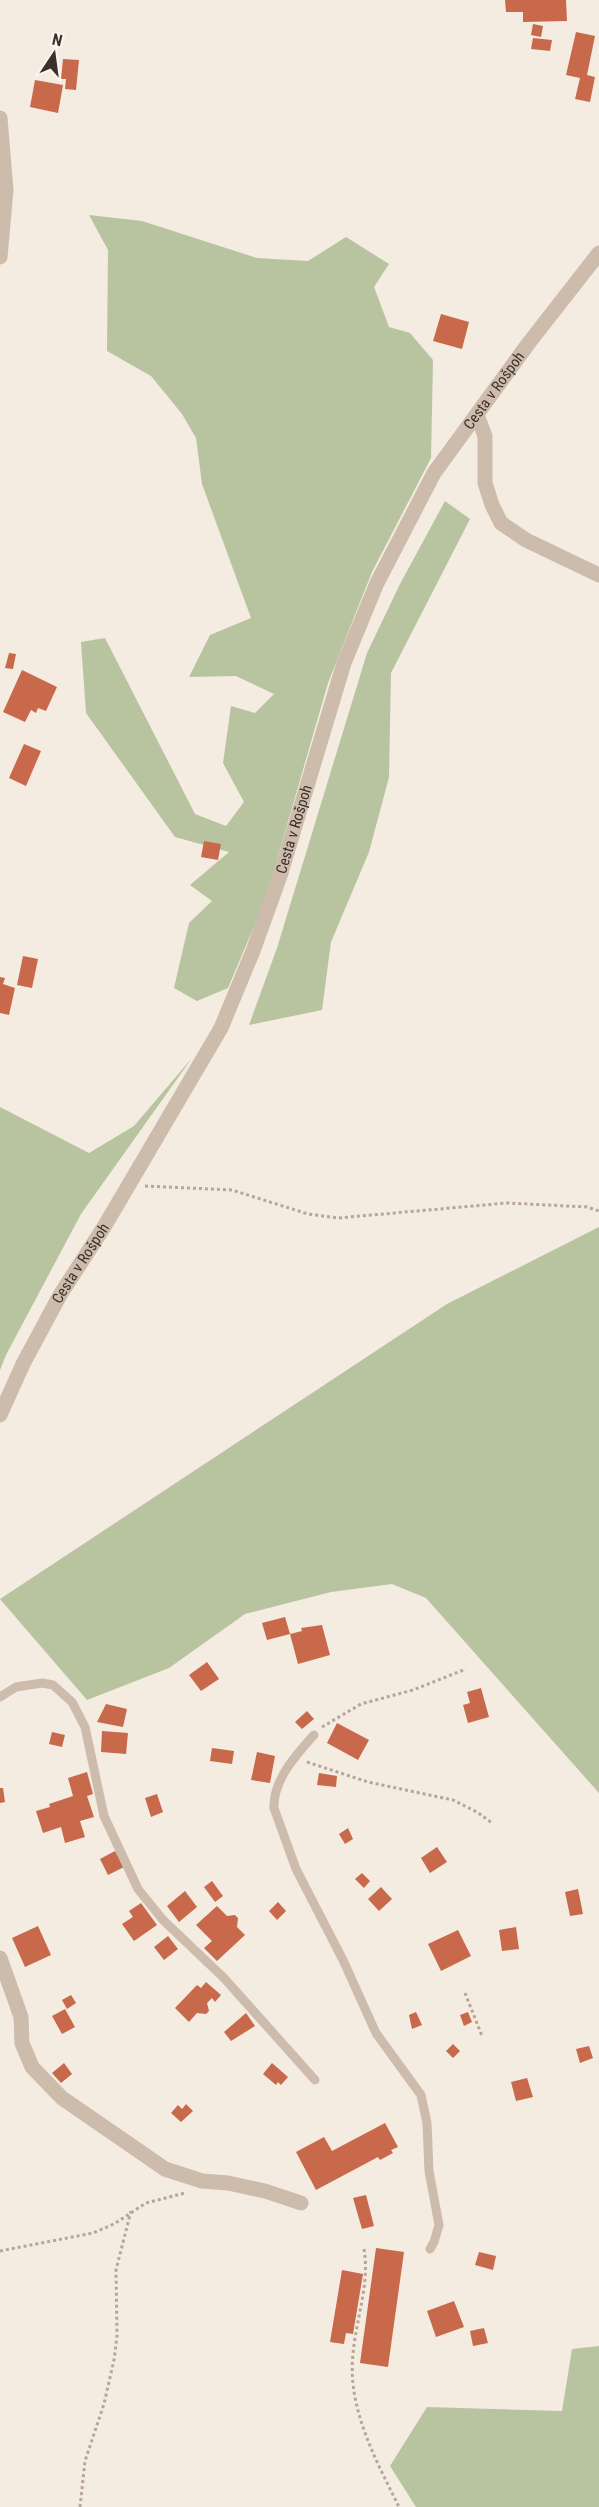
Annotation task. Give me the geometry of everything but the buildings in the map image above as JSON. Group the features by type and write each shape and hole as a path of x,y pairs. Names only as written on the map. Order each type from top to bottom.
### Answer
{"street":[{"path":"0,117 6,190 0,257"},
{"name":"Cesta v Rošpoh","path":"0,1415 22,1364 60,1295 104,1227 221,1028 254,951 280,876 344,663 377,583 434,473 528,344 599,253"},
{"path":"477,415 485,436 484,483 501,522 526,540 599,576"},
{"path":"0,1958 21,2017 22,2043 32,2067 44,2081 98,2124 165,2169 202,2181 245,2186 301,2203"}],"lane":[{"path":"0,1697 16,1687 42,1683 52,1685 72,1702 85,1727 104,1815 138,1889 163,1920 224,1978 315,2080"},
{"path":"314,1735 283,1775 273,1800 276,1818 296,1869 343,1960 376,2033 421,2095 427,2123 429,2171 439,2225 430,2249"}],"path":[{"path":"128,1185 244,1192 308,1214 330,1217 360,1217 507,1203 578,1206 599,1211"},
{"path":"314,1735 338,1716 361,1704 422,1687 466,1669"},
{"path":"294,1758 368,1782 453,1800 477,1812 492,1823"},
{"path":"465,1993 482,2036"},
{"path":"0,2251 93,2233 114,2224 146,2203 186,2192 202,2181"},
{"path":"80,2507 85,2461 104,2404 114,2360 117,2336 116,2270 131,2211"},
{"path":"364,2249 366,2278 353,2350 353,2388 363,2424 399,2507"}],"green space":[{"path":"89,215 142,221 257,258 308,261 346,237 389,264 374,287 389,327 410,333 433,360 431,458 372,572 328,683 266,898 228,988 197,1001 174,988 189,923 212,901 190,885 229,852 175,837 86,713 81,642 105,638 195,814 226,826 244,802 223,763 231,706 255,713 274,694 236,676 189,677 210,635 251,618 202,484 196,438 182,414 151,376 107,351 108,250"},
{"path":"445,501 470,519 391,673 389,777 369,852 331,942 322,1010 249,1025 277,948 367,653 400,584"},
{"path":"192,1058 81,1214 0,1370 0,1107 89,1153 134,1126"},
{"path":"599,1227 599,1793 426,1598 392,1584 331,1592 245,1614 169,1668 87,1700 0,1599 447,1304"},
{"path":"599,2346 599,2507 416,2507 390,2466 427,2407 562,2411 572,2349"}]}
